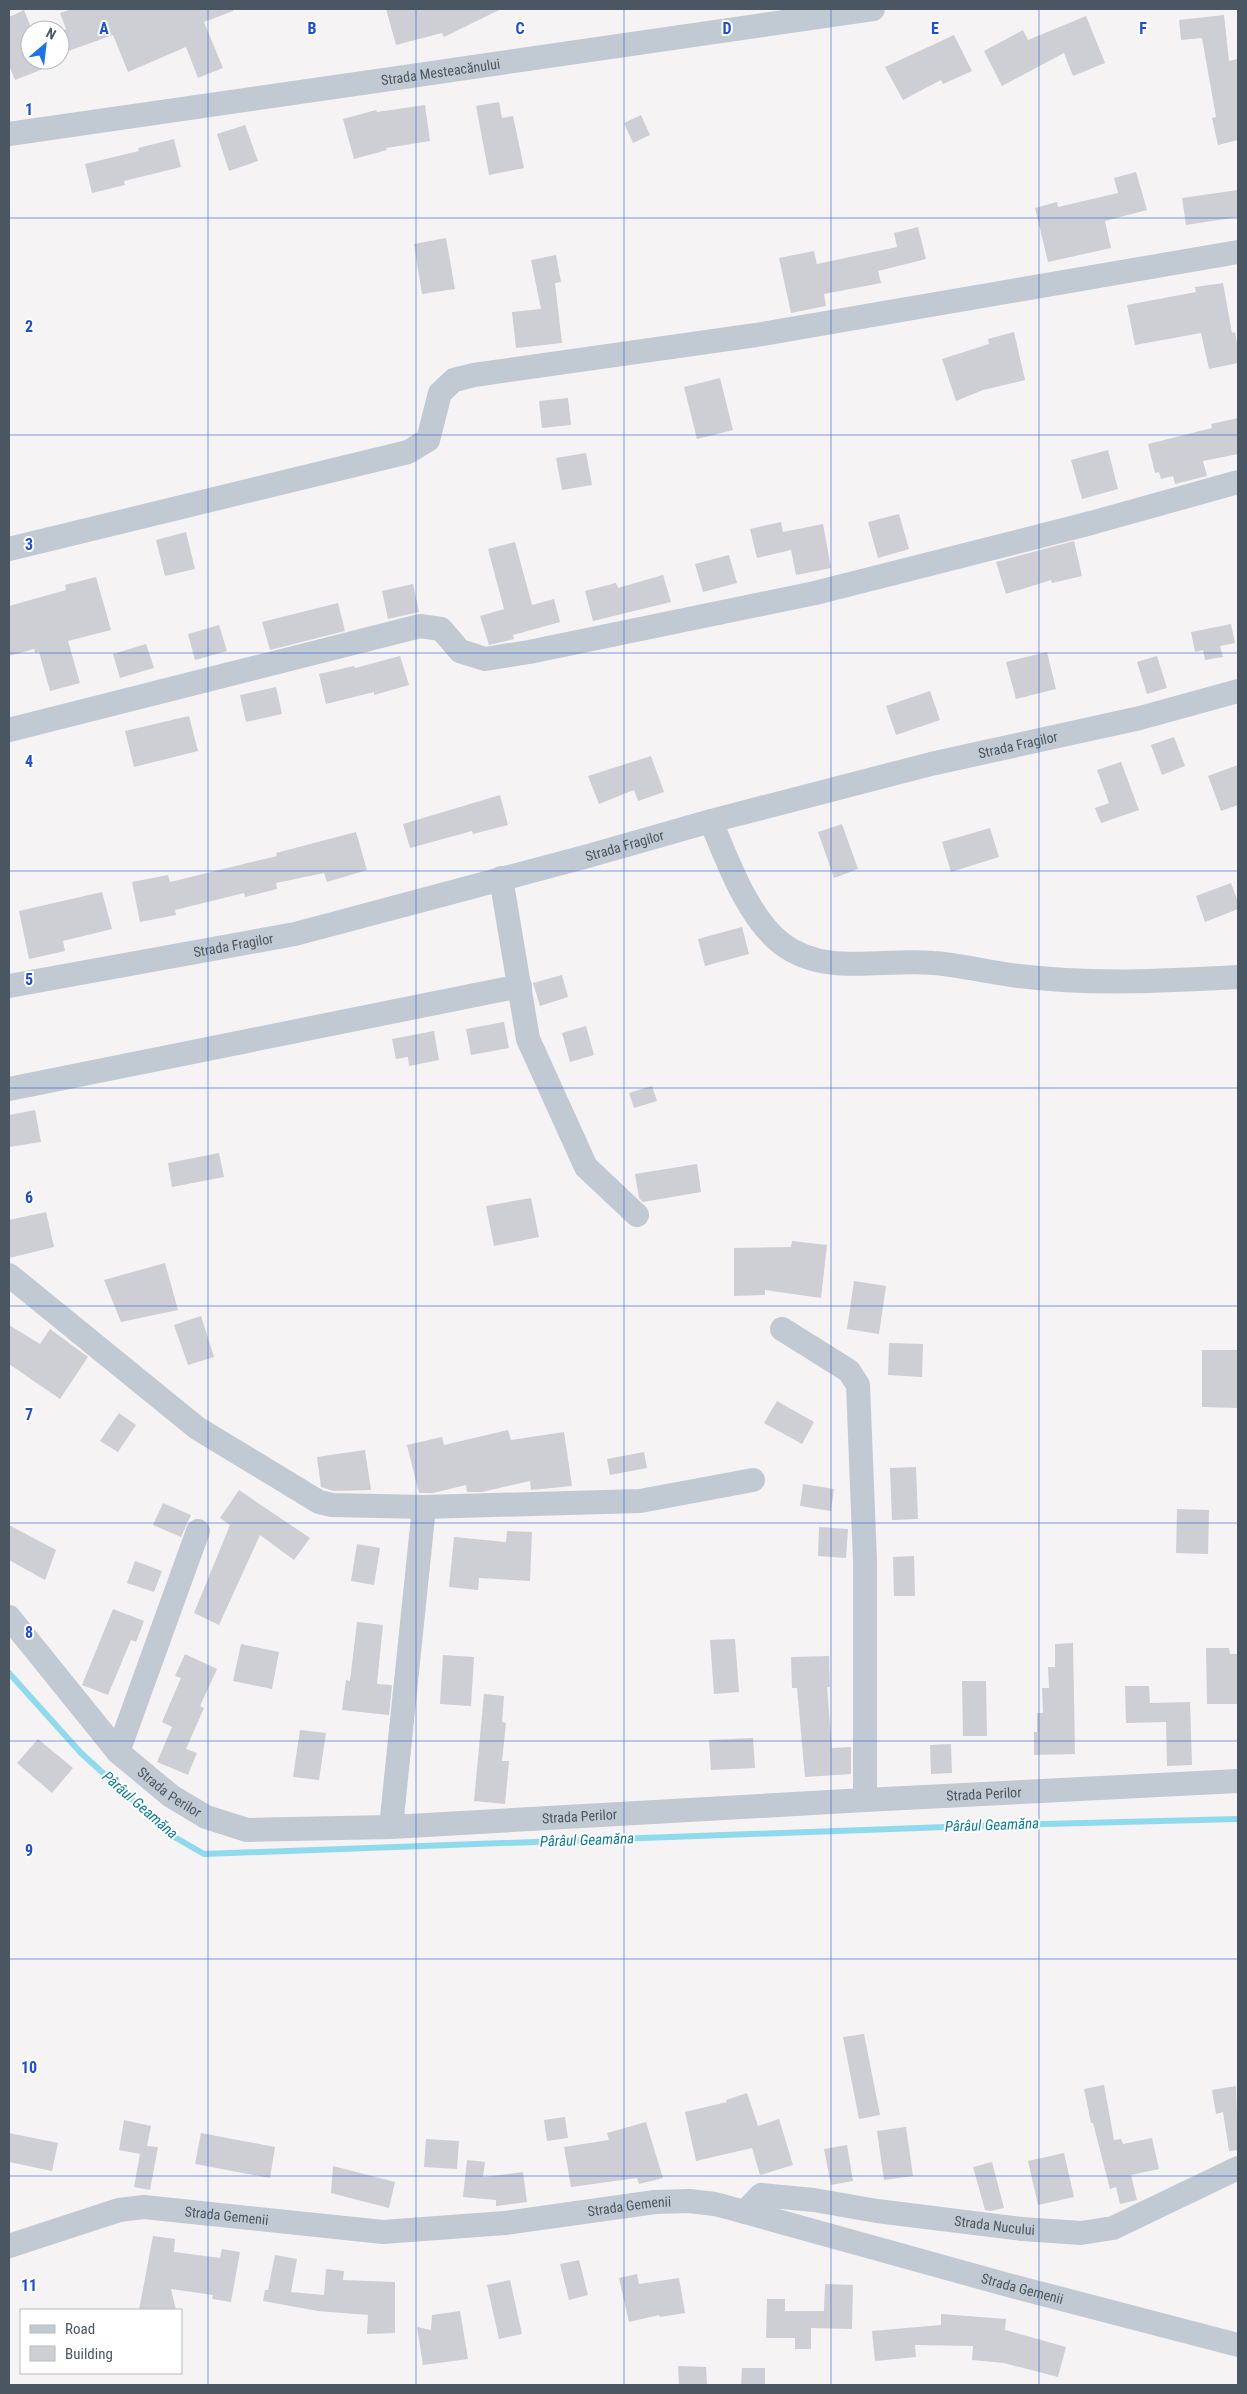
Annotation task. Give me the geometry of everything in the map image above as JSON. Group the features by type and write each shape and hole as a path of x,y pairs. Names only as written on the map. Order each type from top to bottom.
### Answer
{"street":[{"name":"Strada Mesteacănului","path":"9,134 273,94 667,40 873,9"},
{"path":"9,549 408,452 428,440 440,392 454,380 474,375 756,335 1238,252"},
{"path":"9,730 420,626 441,629 460,650 485,659 529,652 815,592 1091,523 1238,482"},
{"name":"Strada Fragilor","path":"9,986 294,934 711,820 931,764 1140,718 1238,691"},
{"path":"711,820 726,857 761,924 782,944 809,959 856,965 932,963 1020,976 1126,982 1238,977"},
{"path":"501,878 528,1039 586,1167 637,1215"},
{"path":"9,1090 520,986"},
{"path":"9,1275 182,1417 308,1497 332,1505 424,1507 640,1501 753,1480"},
{"path":"782,1329 849,1372 858,1385 865,1561 865,1800"},
{"path":"391,1827 424,1507"},
{"path":"118,1752 198,1531"},
{"name":"Strada Perilor","path":"9,1616 118,1752 170,1796 206,1817 247,1830 391,1827 1238,1781"},
{"name":"Strada Nucului","path":"745,2212 761,2195 814,2200 877,2211 1022,2229 1081,2233 1113,2228 1238,2168"},
{"name":"Strada Gemenii","path":"9,2246 119,2210 144,2207 383,2232 505,2224 656,2202 689,2201 745,2212 1238,2345"}],"building":[{"path":"72,9 233,9 233,11 204,22 223,68 198,78 186,47 128,72 113,35 70,50 70,20 63,20 60,13"},
{"path":"386,9 501,9 444,37 442,33 396,45"},
{"path":"24,10 28,20 20,20 20,70 40,70 15,80 9,66 9,17"},
{"path":"1224,15 1229,61 1238,59 1238,140 1218,145 1212,118 1216,117 1202,38 1181,40 1179,20"},
{"path":"1086,16 1105,63 1073,76 1064,53 1002,86 984,51 1023,30 1028,40"},
{"path":"954,35 972,71 943,84 941,80 903,100 885,67"},
{"path":"499,102 502,118 513,116 524,168 489,175 476,106"},
{"path":"425,105 430,141 386,148 387,150 354,159 343,119 376,110 377,112"},
{"path":"641,115 650,135 633,143 624,123"},
{"path":"245,125 258,161 229,171 217,134"},
{"path":"174,139 181,167 124,181 125,185 92,193 85,164 139,151 138,148"},
{"path":"1136,172 1147,210 1105,221 1111,248 1048,262 1035,208 1057,202 1058,207 1118,193 1114,178"},
{"path":"1238,190 1238,217 1186,225 1182,198"},
{"path":"918,227 926,259 878,271 881,283 824,294 826,306 791,313 779,258 814,251 817,264 897,247 894,233"},
{"path":"446,238 455,289 422,294 414,244"},
{"path":"556,255 561,282 555,283 562,343 516,348 512,312 541,309 531,260"},
{"path":"1223,283 1232,333 1235,332 1238,363 1209,369 1201,333 1135,345 1127,305 1196,292 1195,287"},
{"path":"1014,332 1025,380 983,390 956,401 942,359 989,344 988,339"},
{"path":"720,378 733,430 697,439 684,387"},
{"path":"568,398 571,425 542,428 539,401"},
{"path":"1238,418 1238,454 1203,461 1207,476 1175,484 1173,476 1161,479 1159,472 1155,473 1148,444 1212,428 1211,424"},
{"path":"1108,450 1118,489 1082,499 1071,460"},
{"path":"586,453 592,485 562,490 556,458"},
{"path":"899,514 909,549 878,558 868,522"},
{"path":"781,522 783,532 823,524 831,568 796,575 791,550 757,558 750,529"},
{"path":"186,532 195,569 165,576 156,540"},
{"path":"1074,541 1082,576 1052,583 1051,580 1006,594 996,562"},
{"path":"515,542 532,605 554,599 560,622 513,635 514,639 489,645 480,616 504,609 488,549"},
{"path":"729,555 737,583 703,592 695,564"},
{"path":"663,575 671,602 593,621 585,591 616,583 618,588"},
{"path":"96,577 111,630 68,641 80,683 50,691 39,652 35,653 34,649 9,656 9,606 66,590 65,585"},
{"path":"413,584 419,612 388,619 382,591"},
{"path":"338,603 345,631 270,650 262,622"},
{"path":"1231,624 1235,643 1220,646 1223,657 1205,660 1203,650 1195,652 1191,632"},
{"path":"219,625 227,651 195,660 188,634"},
{"path":"146,644 154,668 120,678 113,654"},
{"path":"1047,652 1056,689 1016,699 1006,662"},
{"path":"400,656 409,685 374,695 374,692 326,704 319,674 354,666 355,668"},
{"path":"1157,656 1167,688 1147,694 1137,662"},
{"path":"276,687 282,714 246,722 240,695"},
{"path":"930,691 940,720 896,735 886,706"},
{"path":"189,716 198,751 134,767 125,731"},
{"path":"1174,737 1185,766 1162,775 1151,745"},
{"path":"651,756 664,792 638,801 634,790 599,804 588,776"},
{"path":"1121,762 1139,810 1101,823 1095,808 1109,803 1097,770"},
{"path":"1238,765 1238,805 1221,811 1208,776"},
{"path":"500,795 508,825 473,834 472,831 410,848 403,824"},
{"path":"842,824 858,869 834,878 818,832"},
{"path":"990,828 999,857 951,872 942,842"},
{"path":"356,832 367,870 327,882 324,873 276,883 277,889 245,897 244,893 175,910 176,915 140,922 132,882 168,875 170,882 277,856 276,853"},
{"path":"1231,883 1238,902 1238,909 1205,922 1196,896"},
{"path":"102,892 112,929 63,941 65,951 29,959 19,911"},
{"path":"742,927 749,954 705,966 698,939"},
{"path":"562,975 568,997 540,1006 533,983"},
{"path":"504,1022 509,1048 471,1055 466,1029"},
{"path":"586,1026 594,1055 570,1062 562,1033"},
{"path":"434,1031 439,1060 409,1066 408,1057 396,1059 392,1039"},
{"path":"652,1086 657,1101 634,1108 629,1093"},
{"path":"35,1110 41,1142 9,1147 9,1115"},
{"path":"219,1153 224,1177 172,1187 168,1163"},
{"path":"697,1164 701,1192 643,1202 639,1198 635,1174"},
{"path":"531,1198 539,1237 494,1246 486,1206"},
{"path":"46,1212 54,1247 9,1258 9,1220"},
{"path":"792,1241 827,1245 821,1298 765,1290 765,1295 734,1296 734,1248 791,1247"},
{"path":"165,1263 178,1310 121,1322 104,1280"},
{"path":"854,1281 886,1286 879,1334 847,1329"},
{"path":"201,1316 214,1357 188,1365 174,1325"},
{"path":"9,1325 40,1344 50,1329 88,1357 60,1399 9,1364"},
{"path":"889,1343 923,1344 922,1377 888,1375"},
{"path":"1202,1350 1238,1350 1238,1408 1202,1407"},
{"path":"777,1401 814,1422 802,1444 764,1423"},
{"path":"119,1413 136,1425 118,1452 100,1441"},
{"path":"508,1430 511,1440 564,1432 572,1486 531,1490 530,1481 482,1492 467,1492 466,1485 433,1493 419,1493 407,1445 442,1437 444,1445"},
{"path":"365,1450 371,1490 334,1491 321,1487 317,1457"},
{"path":"644,1452 647,1468 610,1475 607,1459"},
{"path":"916,1467 918,1519 892,1520 890,1468"},
{"path":"803,1484 834,1489 831,1511 800,1506"},
{"path":"239,1490 310,1538 294,1560 260,1535 219,1625 194,1613 230,1525 220,1518"},
{"path":"163,1503 191,1515 181,1537 153,1525"},
{"path":"1177,1509 1209,1510 1208,1554 1176,1553"},
{"path":"9,1525 56,1550 45,1580 9,1560"},
{"path":"819,1527 848,1529 846,1558 818,1556"},
{"path":"507,1531 532,1532 530,1581 479,1578 478,1590 449,1587 454,1537 506,1542"},
{"path":"357,1544 380,1548 374,1585 351,1581"},
{"path":"914,1556 915,1596 894,1596 893,1557"},
{"path":"135,1561 162,1571 154,1592 127,1583"},
{"path":"113,1609 144,1621 136,1642 131,1640 108,1695 82,1685"},
{"path":"357,1622 383,1625 377,1684 392,1685 389,1715 342,1710 346,1680 350,1681"},
{"path":"735,1639 739,1692 714,1694 710,1640"},
{"path":"1073,1643 1075,1754 1034,1755 1034,1732 1037,1732 1037,1713 1043,1713 1042,1688 1049,1688 1048,1667 1055,1667 1055,1644"},
{"path":"241,1644 279,1652 272,1689 233,1681"},
{"path":"1206,1648 1229,1648 1230,1654 1238,1654 1238,1704 1207,1704"},
{"path":"185,1654 217,1669 200,1706 204,1708 186,1749 197,1753 188,1775 157,1762 172,1727 162,1722 181,1678 175,1676"},
{"path":"443,1655 474,1657 471,1706 440,1704"},
{"path":"829,1656 830,1687 827,1687 832,1748 851,1747 851,1774 805,1777 797,1688 792,1688 791,1657"},
{"path":"962,1681 986,1681 987,1736 963,1736"},
{"path":"1125,1686 1149,1686 1150,1703 1190,1702 1192,1765 1167,1766 1166,1722 1126,1723"},
{"path":"484,1694 504,1696 502,1722 506,1723 502,1761 509,1761 505,1804 474,1801"},
{"path":"300,1730 326,1733 319,1780 293,1777"},
{"path":"753,1738 755,1768 711,1770 709,1740"},
{"path":"38,1739 73,1768 52,1793 17,1763"},
{"path":"951,1744 952,1773 931,1774 930,1745"},
{"path":"864,2034 880,2115 859,2119 843,2037"},
{"path":"1104,2085 1114,2140 1121,2139 1123,2144 1152,2138 1159,2169 1131,2175 1137,2200 1120,2204 1116,2187 1110,2189 1093,2123 1091,2123 1084,2089"},
{"path":"1236,2086 1238,2150 1229,2151 1223,2112 1216,2114 1212,2090"},
{"path":"747,2093 758,2126 779,2119 793,2165 760,2175 752,2148 696,2161 685,2112 727,2102 726,2100"},
{"path":"565,2117 568,2138 547,2141 544,2120"},
{"path":"124,2120 151,2126 147,2146 158,2147 150,2190 134,2187 140,2154 119,2150"},
{"path":"646,2122 663,2178 639,2184 637,2178 571,2187 564,2147 609,2140 607,2133"},
{"path":"906,2127 913,2176 884,2180 877,2131"},
{"path":"9,2133 58,2143 52,2171 9,2162"},
{"path":"201,2133 275,2147 270,2178 195,2164"},
{"path":"426,2139 459,2141 457,2169 424,2167"},
{"path":"847,2145 853,2181 831,2185 824,2149"},
{"path":"1064,2153 1074,2197 1038,2205 1028,2161"},
{"path":"467,2160 485,2162 483,2177 523,2172 527,2202 496,2206 496,2200 463,2197"},
{"path":"992,2162 1004,2208 991,2211 985,2210 973,2167"},
{"path":"333,2166 395,2182 389,2208 331,2193"},
{"path":"153,2236 175,2239 174,2252 220,2258 222,2249 240,2252 231,2302 212,2299 213,2295 171,2289 176,2309 139,2309"},
{"path":"275,2255 297,2259 291,2292 324,2295 326,2269 344,2271 343,2280 395,2282 395,2333 367,2334 368,2315 318,2311 263,2301 265,2290 268,2290"},
{"path":"579,2260 588,2295 569,2300 560,2264"},
{"path":"637,2274 639,2284 679,2278 685,2313 660,2317 659,2315 629,2322 619,2278"},
{"path":"510,2280 522,2334 499,2339 487,2285"},
{"path":"825,2284 853,2285 852,2329 811,2328 811,2349 795,2349 795,2338 766,2338 767,2299 785,2299 785,2311 824,2311"},
{"path":"460,2311 468,2359 423,2365 417,2327 431,2330 432,2315"},
{"path":"941,2314 1006,2319 1005,2330 1066,2347 1058,2377 1004,2363 972,2360 973,2346 915,2345 916,2357 875,2361 872,2331 941,2325"},
{"path":"678,2366 706,2367 707,2385 679,2385"},
{"path":"742,2368 765,2368 765,2385 741,2385"}],"waterway":[{"name":"Pârâul Geamăna","path":"9,1673 81,1753 171,1835 204,1854 973,1826 1238,1819"}]}
